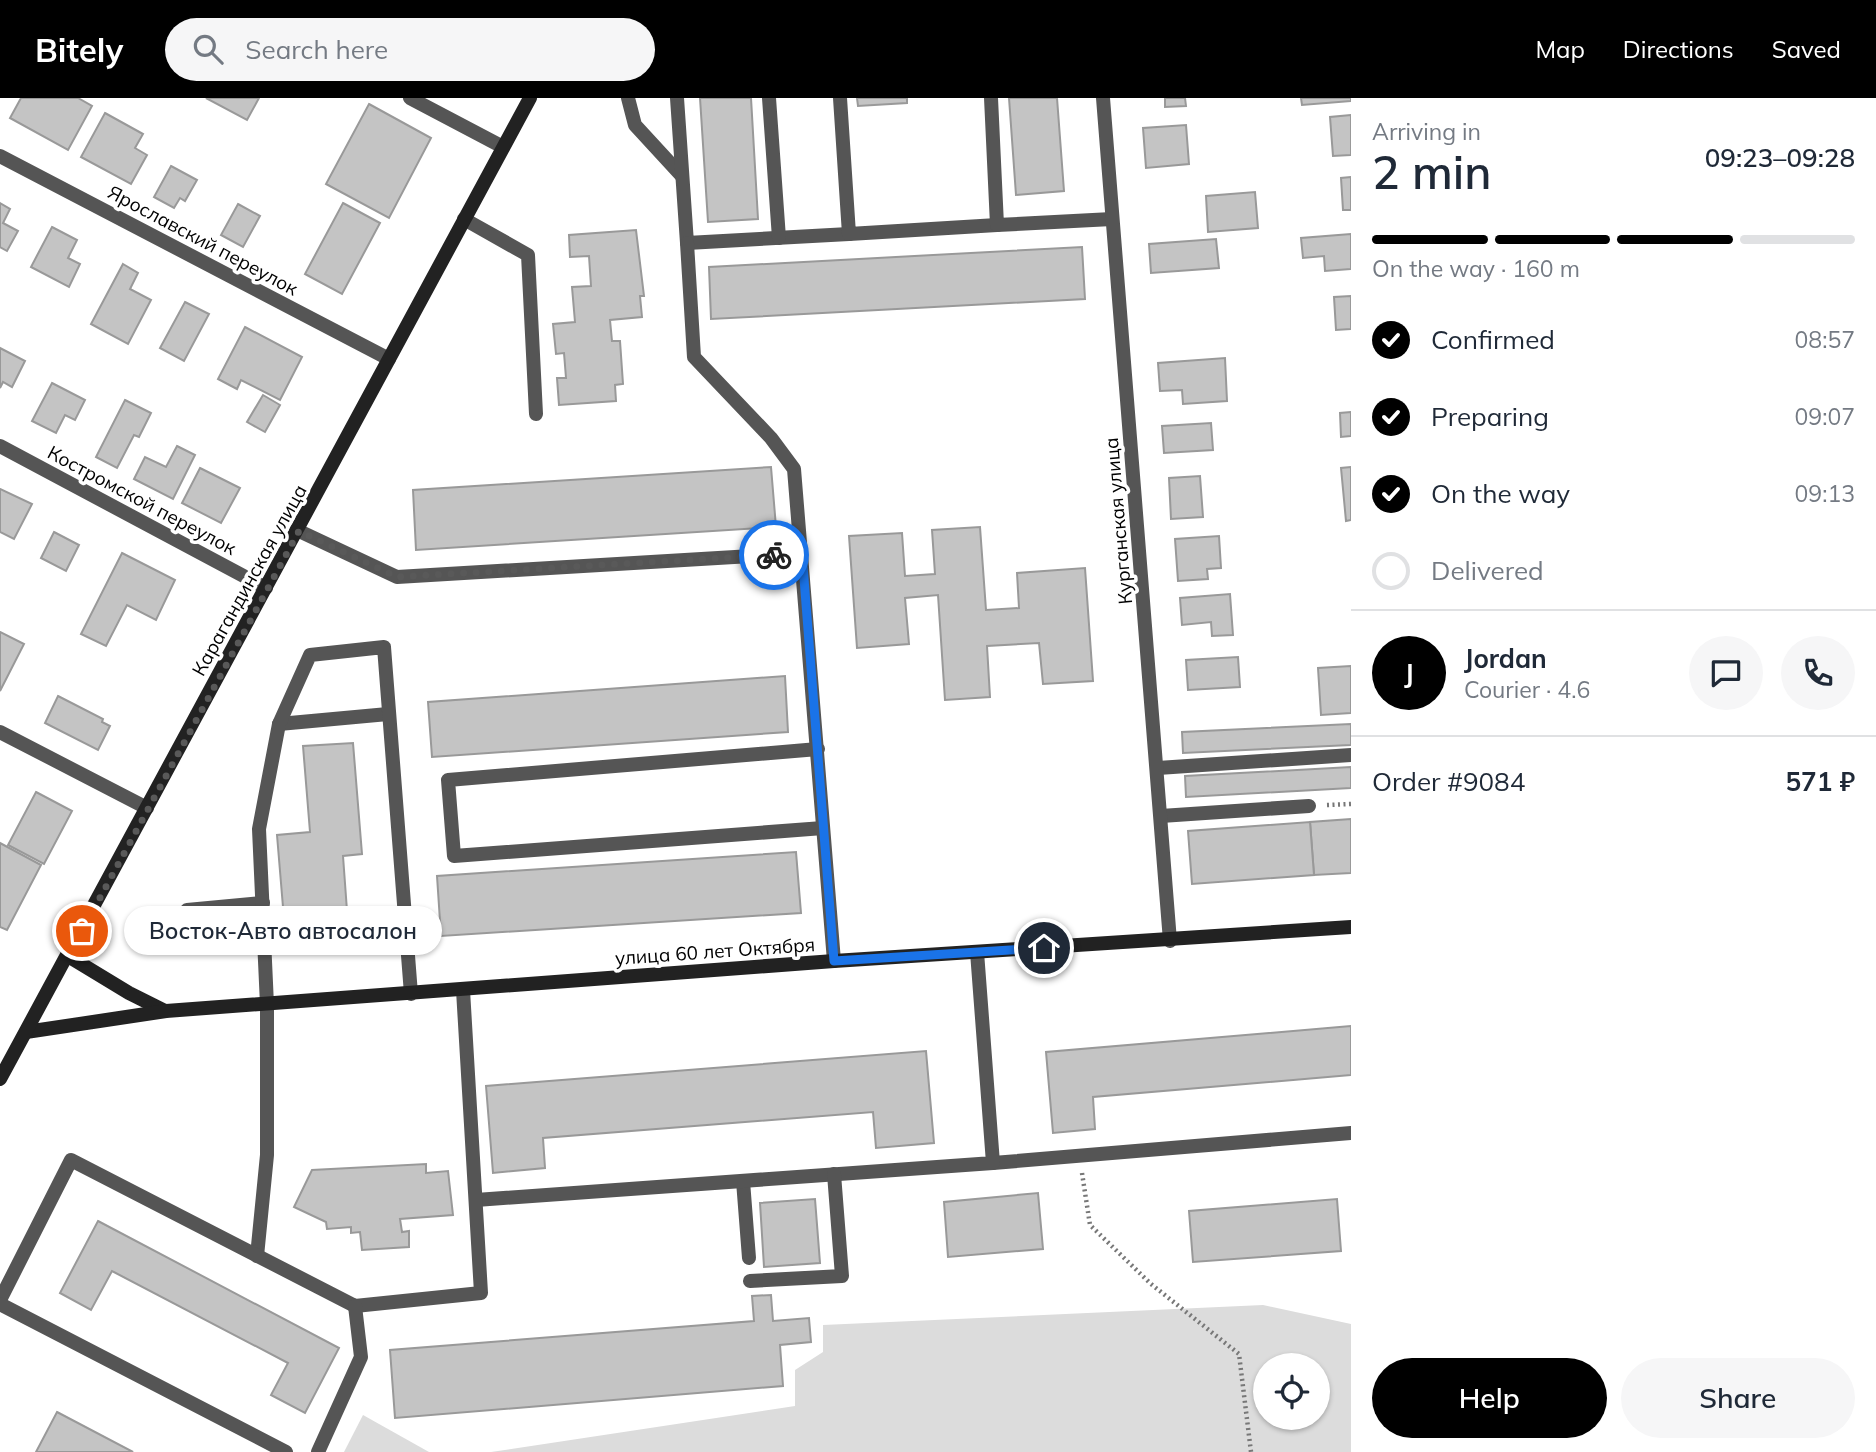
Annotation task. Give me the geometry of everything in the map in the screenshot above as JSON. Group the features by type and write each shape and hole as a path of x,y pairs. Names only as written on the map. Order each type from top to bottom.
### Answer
{"main road":[{"name":"Карагандинская улица","path":"0,1079 299,531 530,98"},
{"name":"улица 60 лет Октября","path":"26,1032 166,1012 834,961 1351,927"},
{"path":"68,956 166,1012"}],"street":[{"path":"411,98 503,147"},
{"path":"628,98 635,125 681,175"},
{"path":"677,98 694,357 771,438 794,469 834,961"},
{"path":"769,98 779,238"},
{"path":"840,98 849,234"},
{"path":"991,98 998,225"},
{"name":"Курганская улица","path":"1102,98 1170,941"},
{"name":"Ярославский переулок","path":"0,156 389,359"},
{"path":"464,219 528,255 536,414"},
{"path":"687,243 1112,219"},
{"name":"Костромской переулок","path":"0,446 267,588"},
{"path":"299,531 397,577 802,553"},
{"path":"257,1256 267,1155 267,1005 259,829 279,724 310,655 384,647 411,994"},
{"path":"279,724 388,714"},
{"path":"0,732 147,807"},
{"path":"818,749 448,780 454,856 823,828"},
{"path":"1158,768 1351,755"},
{"path":"1161,816 1309,806"},
{"path":"187,910 262,903"},
{"path":"977,952 993,1163"},
{"path":"286,1452 0,1302 71,1160 355,1306 481,1293 463,990"},
{"path":"476,1200 993,1163 1351,1133"},
{"path":"750,1281 842,1276 834,1174"},
{"path":"743,1181 749,1258"},
{"path":"318,1452 361,1357 355,1306"}],"path":[{"path":"1080,1155 1090,1225 1151,1284 1239,1354 1251,1452"}],"shaded area":[{"path":"1263,1305 1351,1324 1351,1452 491,1452 795,1406 795,1370 823,1352 823,1325"},
{"path":"363,1415 429,1452 344,1452"}],"building":[{"path":"21,98 78,98 92,106 68,150 10,118"},
{"path":"206,98 259,98 247,120"},
{"path":"700,98 751,98 758,219 708,222"},
{"path":"857,98 907,98 907,103 858,106"},
{"path":"1009,98 1057,98 1064,191 1016,195"},
{"path":"1165,98 1185,98 1186,106 1165,107"},
{"path":"1301,98 1351,98 1351,101 1302,105"},
{"path":"369,104 431,138 389,218 326,184"},
{"path":"105,113 143,134 135,148 147,155 131,184 81,157"},
{"path":"1351,115 1351,155 1333,156 1330,117"},
{"path":"1186,125 1189,164 1146,168 1143,128"},
{"path":"171,166 197,180 185,201 180,198 174,208 154,197"},
{"path":"1351,177 1351,210 1343,210 1341,178"},
{"path":"1255,192 1258,228 1208,232 1206,196"},
{"path":"0,203 10,209 3,223 18,231 7,251 0,247"},
{"path":"343,203 380,223 342,294 305,274"},
{"path":"238,204 260,216 243,247 221,235"},
{"path":"52,227 77,240 68,258 80,264 69,287 31,267"},
{"path":"636,230 644,296 640,296 642,317 610,320 612,341 620,341 623,384 615,385 616,401 559,405 557,378 566,378 564,353 556,354 553,324 575,322 572,287 591,286 589,256 570,257 569,235"},
{"path":"1351,234 1351,269 1325,271 1324,256 1303,258 1301,238"},
{"path":"1216,239 1219,268 1151,273 1149,244"},
{"path":"1082,247 1085,299 711,319 709,267"},
{"path":"123,264 138,273 130,289 151,300 128,344 91,324"},
{"path":"1351,296 1351,329 1336,330 1334,297"},
{"path":"185,302 209,314 184,361 160,348"},
{"path":"245,327 302,357 280,400 241,380 237,389 218,379"},
{"path":"0,348 25,361 12,387 3,382 0,388"},
{"path":"1225,358 1227,401 1183,404 1182,390 1160,391 1158,363"},
{"path":"52,383 85,400 75,420 65,415 56,433 32,421"},
{"path":"263,395 280,405 265,432 247,422"},
{"path":"125,400 151,413 139,437 134,435 117,468 96,457"},
{"path":"1351,412 1351,436 1341,437 1340,413"},
{"path":"1211,423 1213,450 1164,453 1162,426"},
{"path":"177,446 195,455 173,499 134,479 145,457 166,467"},
{"path":"771,467 776,527 416,550 413,490"},
{"path":"1351,467 1351,520 1346,521 1341,468"},
{"path":"200,468 240,488 221,523 182,503"},
{"path":"1200,476 1203,517 1171,519 1169,478"},
{"path":"0,489 32,504 14,539 0,532"},
{"path":"980,527 986,610 1019,608 1017,573 1085,568 1093,681 1043,684 1039,643 987,646 990,697 945,700 938,595 905,598 909,644 857,648 849,536 902,533 905,576 935,574 932,530"},
{"path":"54,532 79,545 66,571 41,558"},
{"path":"1219,536 1221,568 1207,569 1208,579 1178,581 1175,539"},
{"path":"122,553 175,580 156,620 127,605 106,646 81,634"},
{"path":"1230,594 1233,635 1212,636 1211,622 1182,625 1180,598"},
{"path":"0,632 24,644 0,691"},
{"path":"1238,657 1240,687 1188,690 1186,660"},
{"path":"1351,666 1351,713 1321,715 1318,668"},
{"path":"785,676 788,732 432,757 428,702"},
{"path":"58,696 103,719 102,722 110,726 98,750 45,723"},
{"path":"1351,724 1351,745 1183,753 1182,732"},
{"path":"353,743 362,854 343,856 349,938 286,943 277,835 310,832 303,746"},
{"path":"1351,767 1351,788 1186,797 1185,776"},
{"path":"36,792 72,811 44,864 8,845"},
{"path":"1351,819 1351,873 1314,875 1310,822"},
{"path":"1310,822 1314,875 1192,884 1188,831"},
{"path":"0,843 41,865 7,930 0,927"},
{"path":"796,852 801,913 441,936 437,876"},
{"path":"1351,1026 1351,1075 1093,1097 1095,1129 1053,1133 1046,1052"},
{"path":"926,1051 934,1143 876,1148 873,1112 543,1138 545,1168 493,1173 486,1086"},
{"path":"426,1164 426,1173 448,1171 453,1215 400,1219 402,1232 409,1231 409,1247 362,1250 360,1232 351,1233 351,1227 327,1229 326,1222 294,1207 312,1170"},
{"path":"1038,1193 1043,1249 948,1257 944,1202"},
{"path":"815,1199 820,1263 764,1267 760,1203"},
{"path":"1337,1199 1341,1251 1193,1262 1189,1211"},
{"path":"98,1221 339,1348 305,1413 271,1395 288,1363 112,1271 91,1310 60,1293"},
{"path":"771,1295 773,1321 809,1318 811,1342 780,1345 783,1386 395,1418 390,1350 754,1321 752,1296"},
{"path":"57,1412 133,1452 36,1452"}],"way so far":[{"path":"82,931 299,531 397,577 774,555"}],"place":[{"name":"Восток-Авто автосалон","path":"82,931"}],"route":[{"path":"774,555 802,553 834,961 1044,948"}]}
